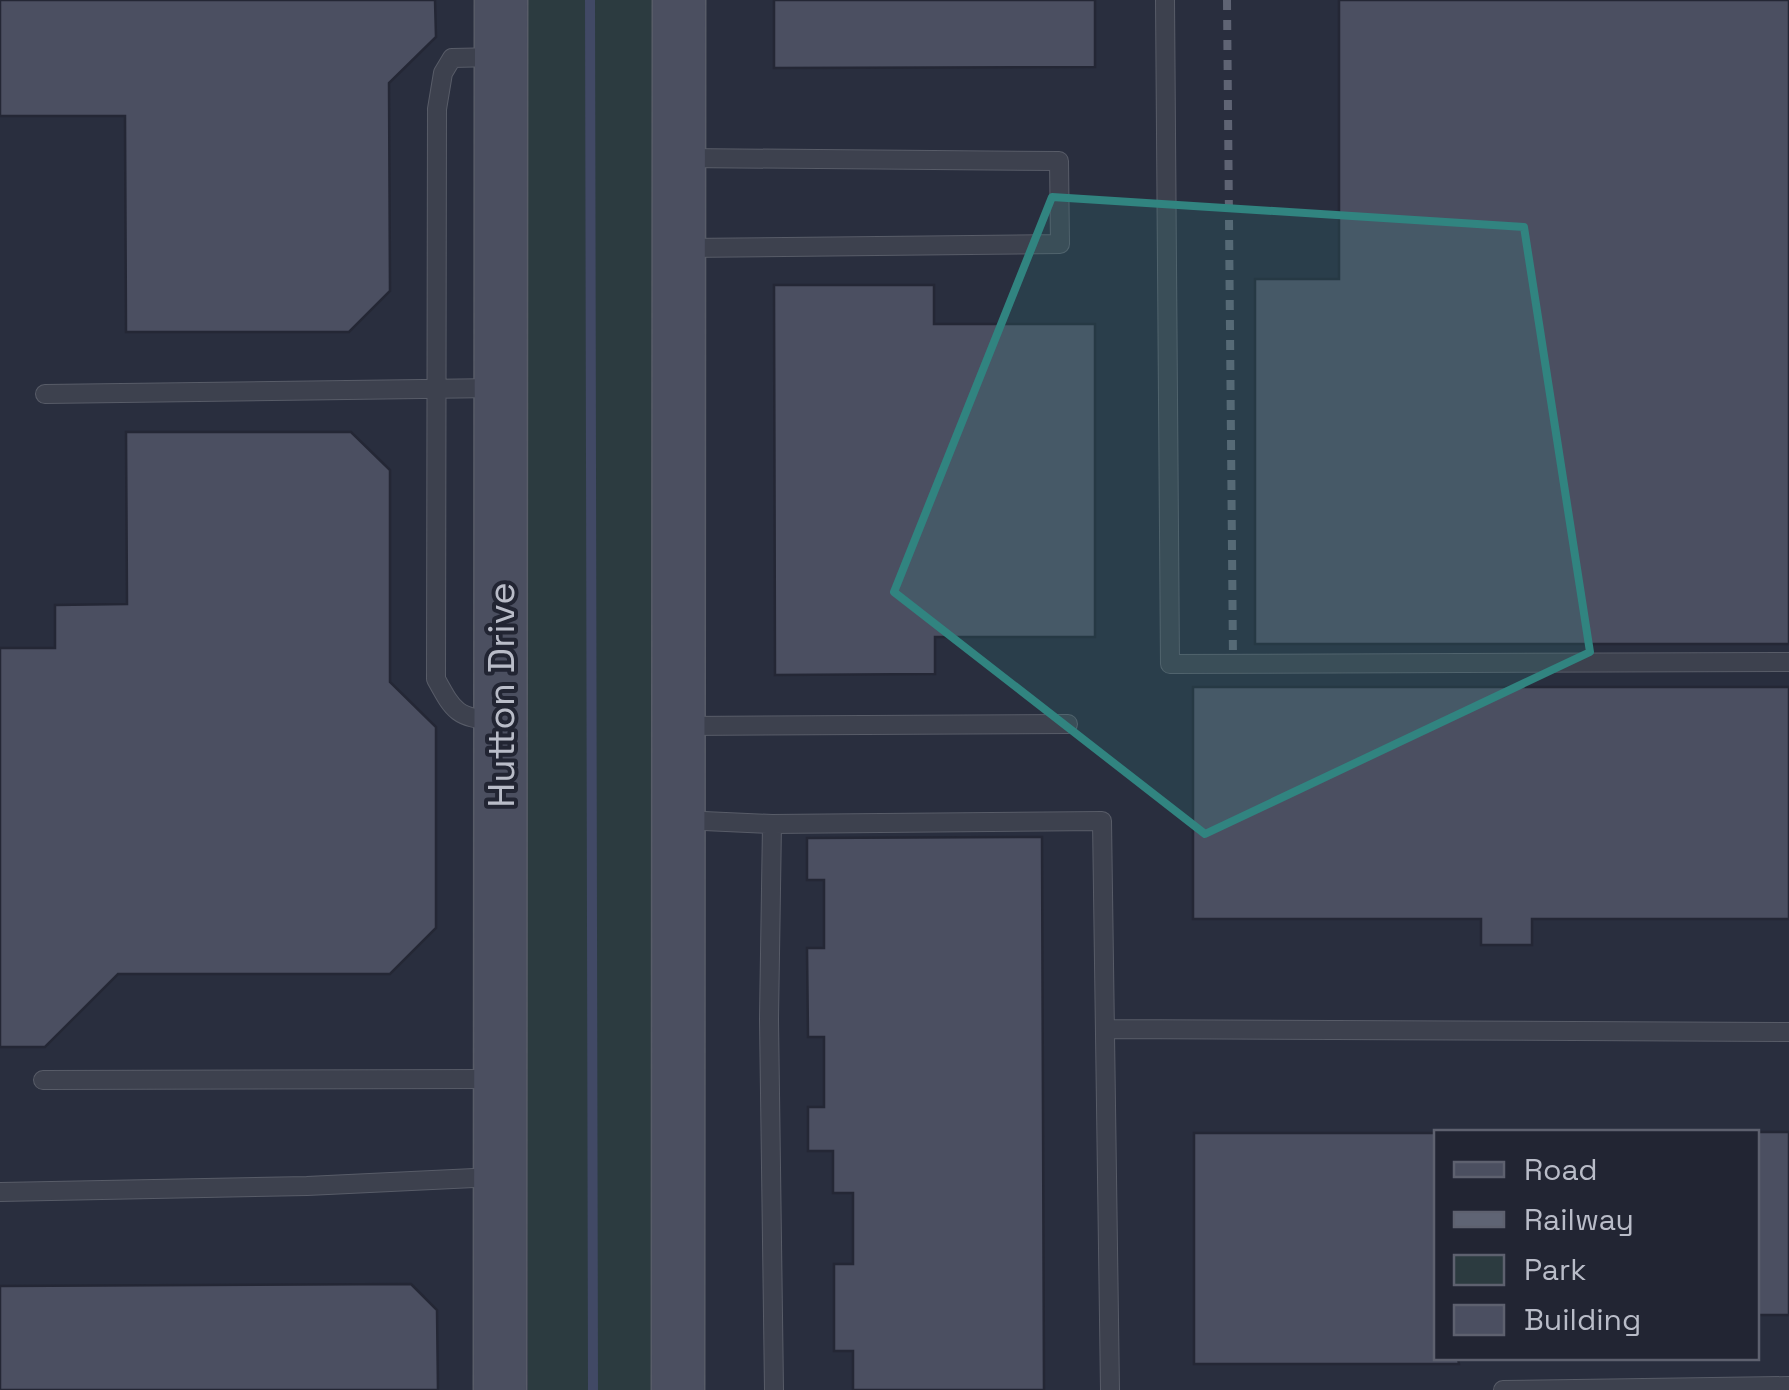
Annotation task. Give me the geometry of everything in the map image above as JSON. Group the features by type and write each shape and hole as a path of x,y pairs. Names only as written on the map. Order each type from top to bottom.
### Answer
{"street":[{"name":"Hutton Drive","path":"500,1390 501,0"},
{"path":"678,1390 679,0"}],"lane":[{"path":"1165,0 1170,664 1789,662"},
{"path":"500,721 474,720 454,710 436,679 436,389 438,109 443,73 452,58 501,56"},
{"path":"679,158 1059,161 1060,228 1060,244 679,248"},
{"path":"46,394 501,388"},
{"path":"679,726 1068,724"},
{"path":"679,820 772,824 1102,821 1110,1390"},
{"path":"772,824 769,1038 774,1390"},
{"path":"1105,1029 1789,1032"},
{"path":"43,1080 500,1078"},
{"path":"0,1192 307,1186 500,1176"},
{"path":"1503,1390 1789,1386"}],"highlighted area":[{"path":"1052,197 1524,227 1590,652 1205,834 894,592"}],"green space":[{"path":"524,0 664,0 664,1390 528,1390"}],"building":[{"path":"0,0 435,0 436,37 389,83 390,291 349,332 126,332 125,116 0,116"},
{"path":"774,0 1095,0 1095,67 774,68"},
{"path":"1339,0 1789,0 1789,644 1255,644 1255,279 1339,279"},
{"path":"774,285 934,285 934,324 1095,324 1095,637 935,637 935,674 775,675"},
{"path":"126,432 351,432 390,470 390,682 436,727 436,928 390,974 118,974 45,1047 0,1047 0,648 55,648 55,605 127,604"},
{"path":"1193,687 1789,687 1789,919 1532,919 1532,945 1481,945 1481,919 1193,919"},
{"path":"1042,837 1044,1390 853,1390 853,1351 834,1351 834,1264 853,1264 853,1193 833,1193 833,1151 808,1151 808,1107 824,1107 824,1037 808,1037 807,948 824,948 824,880 807,880 807,838"},
{"path":"1759,1132 1789,1132 1789,1315 1759,1315"},
{"path":"1194,1133 1434,1133 1434,1360 1458,1360 1459,1364 1194,1364"},
{"path":"411,1284 437,1310 438,1390 0,1390 0,1286"}],"waterway":[{"path":"590,0 593,1390"}],"railway":[{"path":"1227,0 1233,659"}]}
